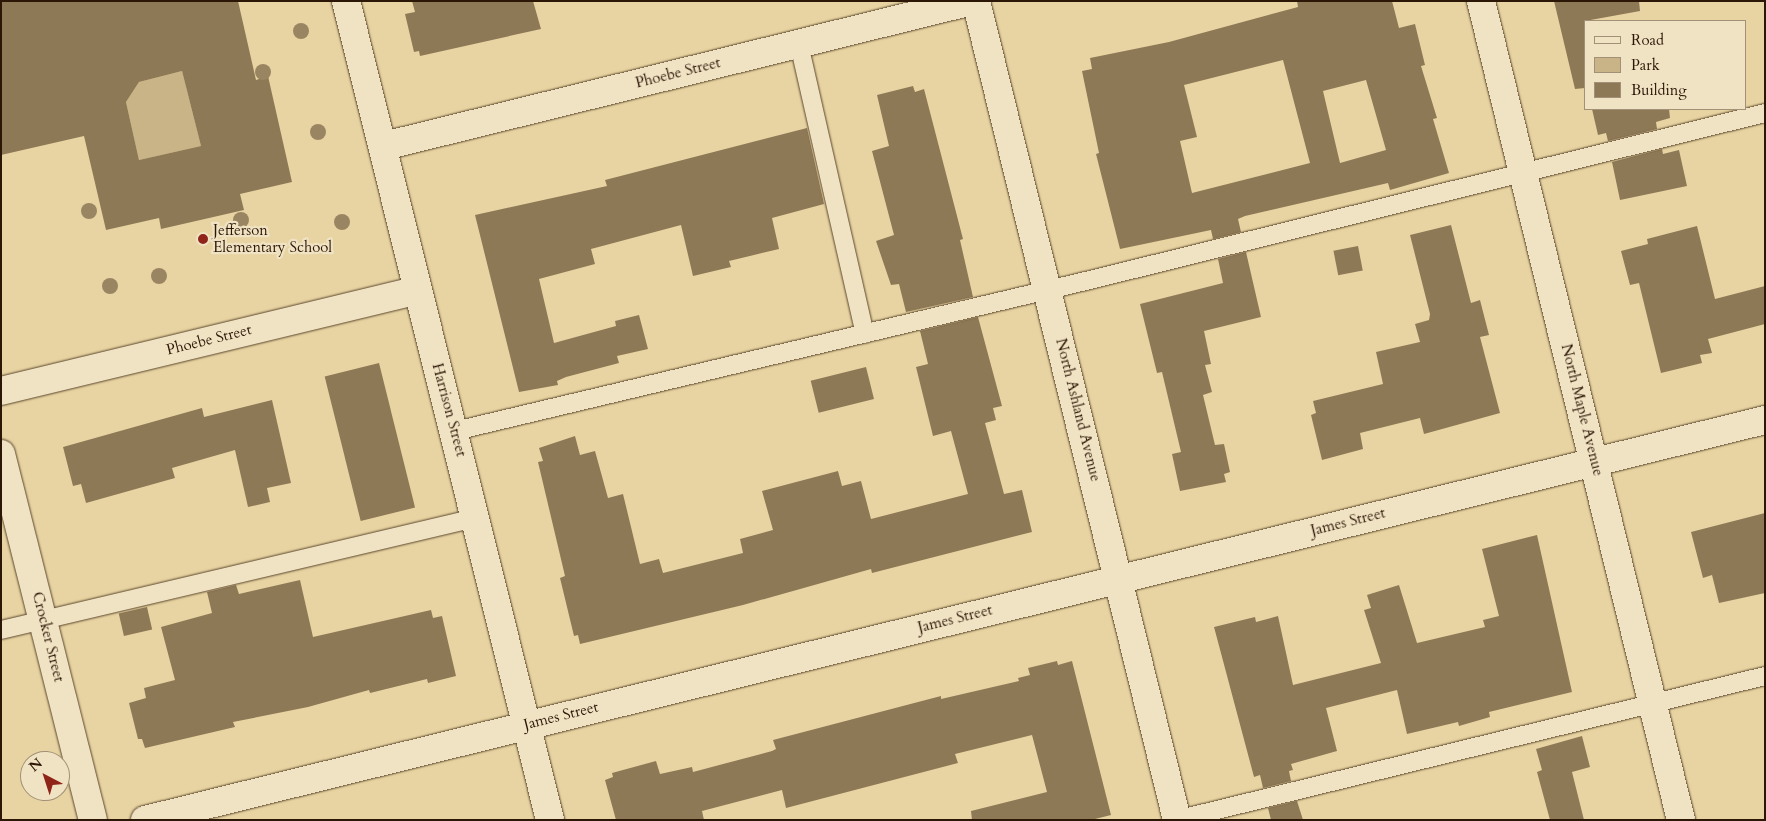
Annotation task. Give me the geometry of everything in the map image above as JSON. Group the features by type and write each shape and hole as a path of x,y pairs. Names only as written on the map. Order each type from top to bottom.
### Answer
{"street":[{"name":"Harrison Street","path":"346,1 384,146 417,290 455,431 550,820"},
{"name":"Phoebe Street","path":"384,146 972,1"},
{"name":"North Ashland Avenue","path":"976,1 1177,820"},
{"name":"North Maple Avenue","path":"1481,1 1681,820"},
{"name":"Phoebe Street","path":"1,391 417,290"},
{"name":"James Street","path":"145,820 1765,420"},
{"name":"Crocker Street","path":"1,454 93,820"}],"lane":[{"path":"799,44 865,334"},
{"path":"455,431 1048,290 1765,113"},
{"path":"1,630 476,518"},
{"path":"1177,820 1765,676"}],"green space":[{"path":"182,71 201,146 139,160 126,102 139,82"}],"building":[{"path":"1,1 238,1 256,80 268,76 292,182 240,194 244,210 161,229 159,218 106,230 84,136 1,155","holes":["182,71 201,146 139,160 126,102 139,82"]},
{"path":"412,1 533,1 541,29 420,56 419,51 414,52 405,14 415,12"},
{"path":"1297,1 1392,1 1399,28 1415,24 1425,65 1421,66 1437,118 1433,119 1449,173 1390,190 1388,183 1245,216 1238,219 1241,232 1213,239 1211,230 1120,249 1096,154 1099,153 1082,71 1092,69 1090,58 1169,42 1298,7","holes":["1283,60 1310,163 1192,193 1180,141 1197,137 1184,85","1366,80 1386,150 1340,163 1323,91"]},
{"path":"1554,1 1639,1 1640,11 1584,20 1584,88 1575,89"},
{"path":"913,86 915,92 924,89 963,239 960,240 973,297 906,312 899,284 891,285 876,241 894,235 872,151 889,146 877,95"},
{"path":"1592,110 1669,110 1670,118 1656,122 1657,129 1608,141 1606,133 1598,135"},
{"path":"807,128 824,204 772,218 779,249 729,261 731,267 693,276 681,225 591,249 595,264 539,279 554,343 616,326 615,321 639,315 648,349 617,356 619,363 566,377 557,381 558,385 519,392 475,215 607,186 605,180"},
{"path":"1662,149 1663,154 1679,150 1687,186 1620,200 1612,162"},
{"path":"1451,225 1471,303 1480,300 1489,335 1480,337 1500,413 1424,434 1420,418 1360,433 1363,449 1322,460 1311,415 1316,413 1313,401 1383,384 1376,352 1420,342 1415,324 1429,320 1430,314 1410,235"},
{"path":"1697,226 1715,299 1765,286 1765,324 1708,339 1712,353 1700,355 1702,363 1661,373 1639,283 1630,285 1621,251 1648,244 1647,239"},
{"path":"1358,246 1363,271 1338,275 1333,251"},
{"path":"1246,252 1261,317 1204,331 1211,364 1205,365 1212,392 1203,395 1215,445 1224,444 1230,472 1224,474 1226,482 1180,491 1172,454 1181,452 1162,372 1157,373 1140,304 1223,283 1218,259"},
{"path":"978,317 1002,406 993,408 996,420 985,423 1004,494 1022,490 1032,532 872,573 871,569 743,605 580,644 578,635 574,636 560,578 565,576 538,462 543,461 539,448 575,436 580,455 595,451 608,498 623,494 640,564 659,559 663,573 743,553 740,539 773,530 762,491 838,471 842,486 861,481 871,519 968,494 951,431 933,436 916,367 928,364 920,331"},
{"path":"379,363 415,508 361,521 325,377"},
{"path":"866,367 874,399 819,413 811,381"},
{"path":"272,400 291,483 267,488 270,502 248,507 235,450 172,468 175,478 86,503 81,484 73,486 63,447 202,408 204,417"},
{"path":"1765,513 1765,593 1719,603 1712,575 1703,578 1691,532"},
{"path":"1537,535 1572,692 1489,712 1490,717 1459,726 1458,722 1407,734 1397,690 1326,708 1337,751 1291,764 1293,770 1289,771 1291,781 1263,788 1260,775 1254,777 1214,627 1255,617 1256,622 1278,616 1293,685 1381,663 1364,610 1371,608 1367,595 1399,585 1417,643 1485,627 1483,620 1499,616 1482,549"},
{"path":"300,580 313,637 431,610 433,618 442,616 456,676 428,683 427,679 370,693 369,690 308,707 233,722 235,727 145,748 142,739 138,739 129,703 146,698 144,688 175,680 161,627 212,613 207,592 236,585 239,594"},
{"path":"147,607 152,629 124,636 119,614"},
{"path":"1057,661 1058,665 1072,661 1111,815 1091,820 972,820 971,811 1047,792 1032,735 955,754 958,763 786,808 782,790 702,811 704,820 616,820 605,780 613,777 612,773 656,761 660,774 692,767 693,772 772,751 776,749 773,740 941,696 941,699 1019,681 1018,678 1030,675 1028,668"},
{"path":"1582,736 1590,767 1572,772 1584,820 1550,820 1537,772 1542,770 1536,749"},
{"path":"1297,801 1303,820 1271,820 1268,808"}],"place":[{"name":"Jefferson Elementary School","path":"203,239"}]}
